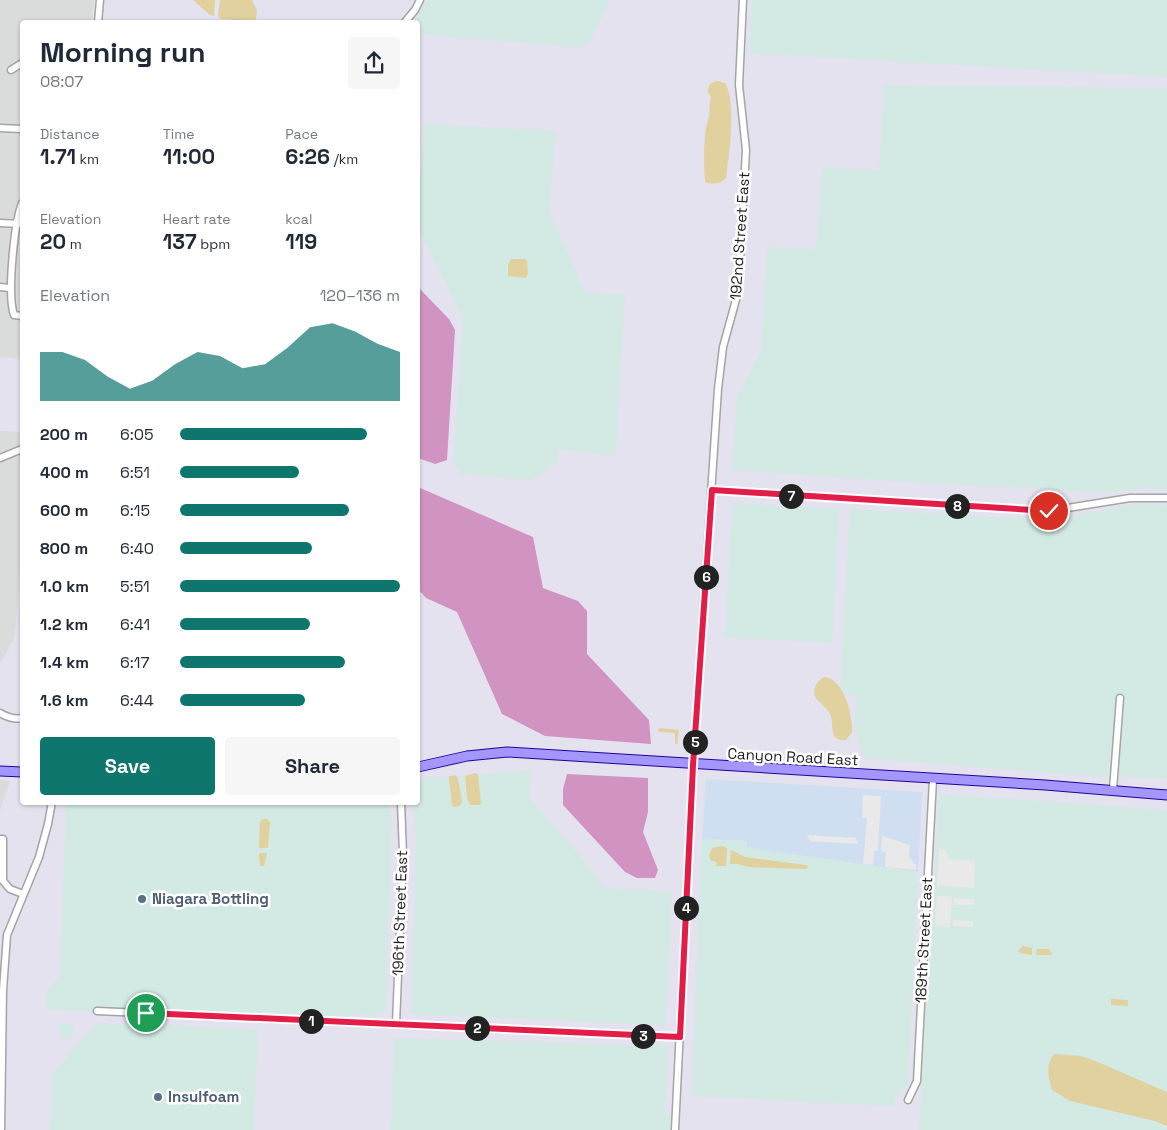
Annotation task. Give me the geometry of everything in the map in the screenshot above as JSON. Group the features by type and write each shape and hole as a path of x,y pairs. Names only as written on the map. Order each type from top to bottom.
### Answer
{"main road":[{"name":"Canyon Road East","path":"420,766 467,756 507,752 1114,790 1167,796"},
{"path":"0,771 20,772"}],"street":[{"path":"98,20 99,0"},
{"path":"407,20 420,0"},
{"name":"192nd Street East","path":"676,1130 693,765 719,370 723,347 738,296 746,150 739,72 743,0"},
{"path":"11,70 20,64"},
{"path":"0,128 20,129"},
{"path":"20,208 18,214 20,224 10,288 11,306 14,315 20,316"},
{"path":"0,223 20,224"},
{"path":"0,287 10,288"},
{"path":"0,458 20,450"},
{"path":"712,490 1039,511 1061,510 1130,498 1167,498"},
{"path":"1114,790 1120,698"},
{"path":"0,713 12,718 20,718"},
{"name":"189th Street East","path":"908,1100 916,1081 933,779"},
{"path":"1,1130 2,990 8,935 39,857 51,805"},
{"name":"196th Street East","path":"396,1024 403,854 401,805"},
{"path":"0,839 3,839 3,881 10,889 23,894"},
{"path":"97,1011 680,1037"}],"shaded area":[{"path":"0,0 94,0 91,20 20,20 20,359 0,357"},
{"path":"193,0 215,0 214,16 210,15"},
{"path":"220,0 252,0 257,11 256,19 254,20 221,19 218,16"},
{"path":"427,0 610,0 590,42 578,47 427,35 420,31 420,20 415,20"},
{"path":"752,0 1167,0 1167,77 749,53"},
{"path":"718,81 725,83 731,103 730,143 726,178 719,182 706,183 704,147 711,97 708,92 709,85"},
{"path":"884,85 1167,88 1167,489 1144,488 1109,493 732,470 737,397 761,351 767,247 816,249 822,167 879,171"},
{"path":"425,124 556,131 549,210 585,292 625,295 616,455 558,450 558,461 532,480 461,474 453,462 463,319 420,232 420,178"},
{"path":"511,259 525,259 527,261 528,273 526,278 508,276 508,265"},
{"path":"420,289 449,319 455,330 447,460 435,464 420,459"},
{"path":"0,431 20,432 20,564 14,639 0,664"},
{"path":"420,488 533,537 543,588 578,601 587,611 587,654 649,720 651,744 545,736 502,714 457,612 426,598 420,591"},
{"path":"732,503 839,509 832,643 725,637"},
{"path":"1140,503 1167,505 1167,779 1035,772 863,758 854,725 856,694 840,693 850,509 1053,520"},
{"path":"824,677 831,679 837,684 846,699 851,717 852,732 846,740 836,738 829,712 815,697 814,691 816,686"},
{"path":"658,729 679,730 677,745 675,743 675,733 659,732"},
{"path":"532,770 529,798 581,857 605,888 672,892 666,1025 411,1014 416,835 413,805 420,805 421,779"},
{"path":"476,773 478,775 481,803 480,805 470,805 467,798 465,776"},
{"path":"567,774 648,778 648,812 643,832 658,870 655,878 637,878 625,872 563,805 563,789"},
{"path":"455,775 458,778 462,802 460,806 454,807 452,805 449,776"},
{"path":"706,779 922,792 918,872 746,848 746,841 702,839"},
{"path":"0,780 10,781 0,811"},
{"path":"939,794 1167,811 1167,1130 919,1130"},
{"path":"863,795 881,796 878,851 874,851 873,865 863,864 867,818 862,818"},
{"path":"66,805 388,805 392,815 386,1010 374,1015 266,1017 46,1010 47,992 60,975"},
{"path":"267,819 270,822 268,848 259,848 260,821"},
{"path":"807,835 856,838 858,844 810,841"},
{"path":"882,836 910,845 909,857 916,865 916,870 885,867 886,852 881,851"},
{"path":"702,839 747,841 747,848 918,872 908,1085 896,1095 894,1106 691,1096"},
{"path":"722,846 727,848 726,866 716,866 717,863 711,861 709,856 712,848"},
{"path":"939,849 945,850 949,859 975,861 974,888 937,886"},
{"path":"731,850 745,857 806,865 808,867 806,869 748,867 730,864"},
{"path":"259,853 267,853 264,866 260,866"},
{"path":"937,896 952,897 950,927 935,926"},
{"path":"954,898 974,899 974,905 953,905"},
{"path":"953,920 973,921 973,927 952,926"},
{"path":"1023,946 1032,948 1032,955 1018,951"},
{"path":"1037,949 1049,949 1052,953 1051,955 1037,955"},
{"path":"1111,999 1128,1000 1128,1006 1111,1005"},
{"path":"60,1023 73,1025 72,1038 59,1037"},
{"path":"96,1023 258,1029 254,1130 50,1130 52,1075"},
{"path":"394,1038 668,1046 666,1112 676,1123 676,1130 391,1130"},
{"path":"1054,1054 1081,1056 1093,1060 1167,1092 1167,1126 1155,1121 1070,1101 1052,1090 1048,1071 1049,1063"}],"place":[{"name":"Niagara Bottling","path":"142,899"},
{"name":"Insulfoam","path":"158,1097"}],"route":[{"path":"146,1013 680,1037 693,765 712,490 1049,511"}]}
